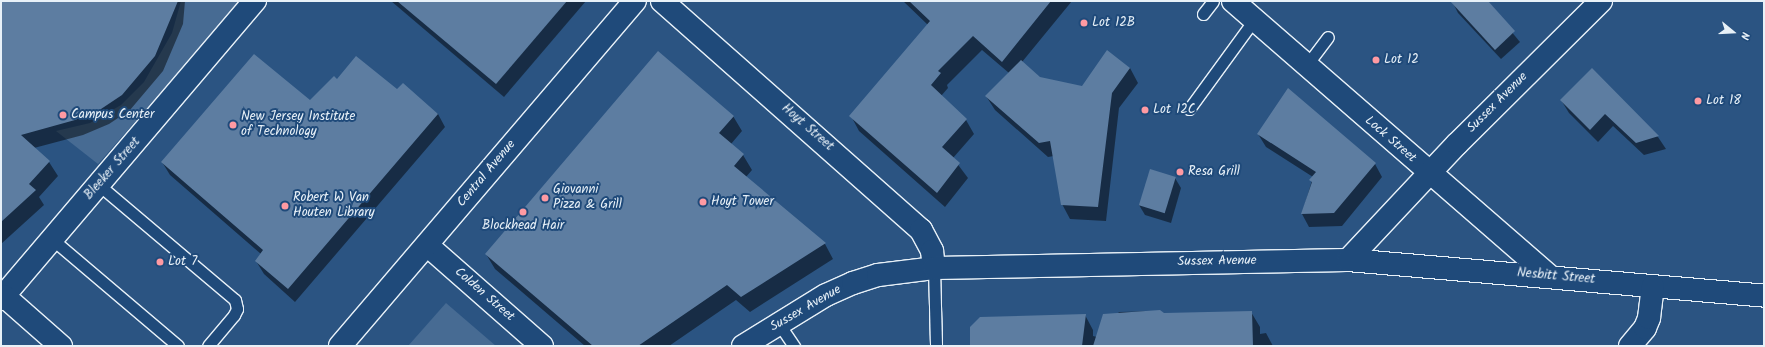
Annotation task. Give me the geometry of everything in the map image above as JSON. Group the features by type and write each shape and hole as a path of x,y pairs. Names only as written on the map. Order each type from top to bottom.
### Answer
{"street":[{"name":"Bleeker Street","path":"2,298 255,1"},
{"name":"Central Avenue","path":"340,346 635,1"},
{"name":"Hoyt Street","path":"662,1 921,230 932,251 934,268"},
{"name":"Lock Street","path":"1232,1 1429,173 1550,276"},
{"name":"Sussex Avenue","path":"743,346 826,295 865,278 934,268 1348,260 1429,173 1601,1"},
{"name":"Colden Street","path":"427,245 542,346"},
{"name":"Nesbitt Street","path":"1348,260 1550,276 1764,296"},
{"path":"1630,346 1645,328 1649,318 1652,286"},
{"path":"2,298 61,346"}],"lane":[{"path":"1203,14 1213,1"},
{"path":"1189,109 1254,20"},
{"path":"1306,66 1328,37"},
{"path":"99,185 234,300 237,309 234,315 208,346"},
{"path":"52,239 178,346"},
{"path":"934,268 936,346"},
{"path":"778,324 794,346"}],"shaded area":[{"path":"181,1 241,1 98,164 56,131 90,123 121,105 144,82 172,33"},
{"path":"446,303 496,346 408,346"}],"building":[{"name":"Campus Center","path":"1,1 178,1 155,56 122,95 101,109 75,120 21,135 50,161 29,184 36,190 1,222"},
{"path":"397,1 567,1 496,84"},
{"path":"909,1 1051,1 1002,62 973,36 938,71 941,73 931,85 967,119 942,147 960,163 937,193 849,116 930,21"},
{"path":"1450,1 1488,1 1515,31 1495,50"},
{"path":"1107,50 1130,68 1112,93 1098,207 1061,205 1050,141 1039,143 985,96 1021,60 1040,77 1082,86"},
{"path":"658,51 734,116 719,133 744,154 734,166 826,243 741,297 727,285 638,346 593,346 485,254"},
{"name":"Robert W Van Houten Library","path":"254,54 310,100 334,76 337,79 356,56 397,89 403,83 438,114 288,289 255,261 263,250 161,162"},
{"path":"1592,68 1659,136 1636,143 1605,114 1590,130 1560,100"},
{"path":"1288,88 1376,163 1334,213 1301,214 1312,182 1309,180 1316,172 1257,134"},
{"path":"1150,169 1176,177 1165,213 1139,205"},
{"path":"1160,310 1164,313 1252,311 1253,346 1093,346 1103,314"},
{"path":"1086,314 1082,346 970,346 970,327 980,317"}],"place":[{"name":"Lot 12B","path":"1084,23"},
{"name":"Lot 12","path":"1376,60"},
{"name":"Lot 18","path":"1698,101"},
{"name":"Lot 12C","path":"1145,110"},
{"name":"Campus Center","path":"63,115"},
{"name":"New Jersey Institute of Technology","path":"233,125"},
{"name":"Resa Grill","path":"1180,172"},
{"name":"Giovanni Pizza & Grill","path":"545,198"},
{"name":"Hoyt Tower","path":"703,202"},
{"name":"Robert W Van Houten Library","path":"285,206"},
{"name":"Blockhead Hair","path":"523,212"},
{"name":"Lot 7","path":"160,262"}]}
